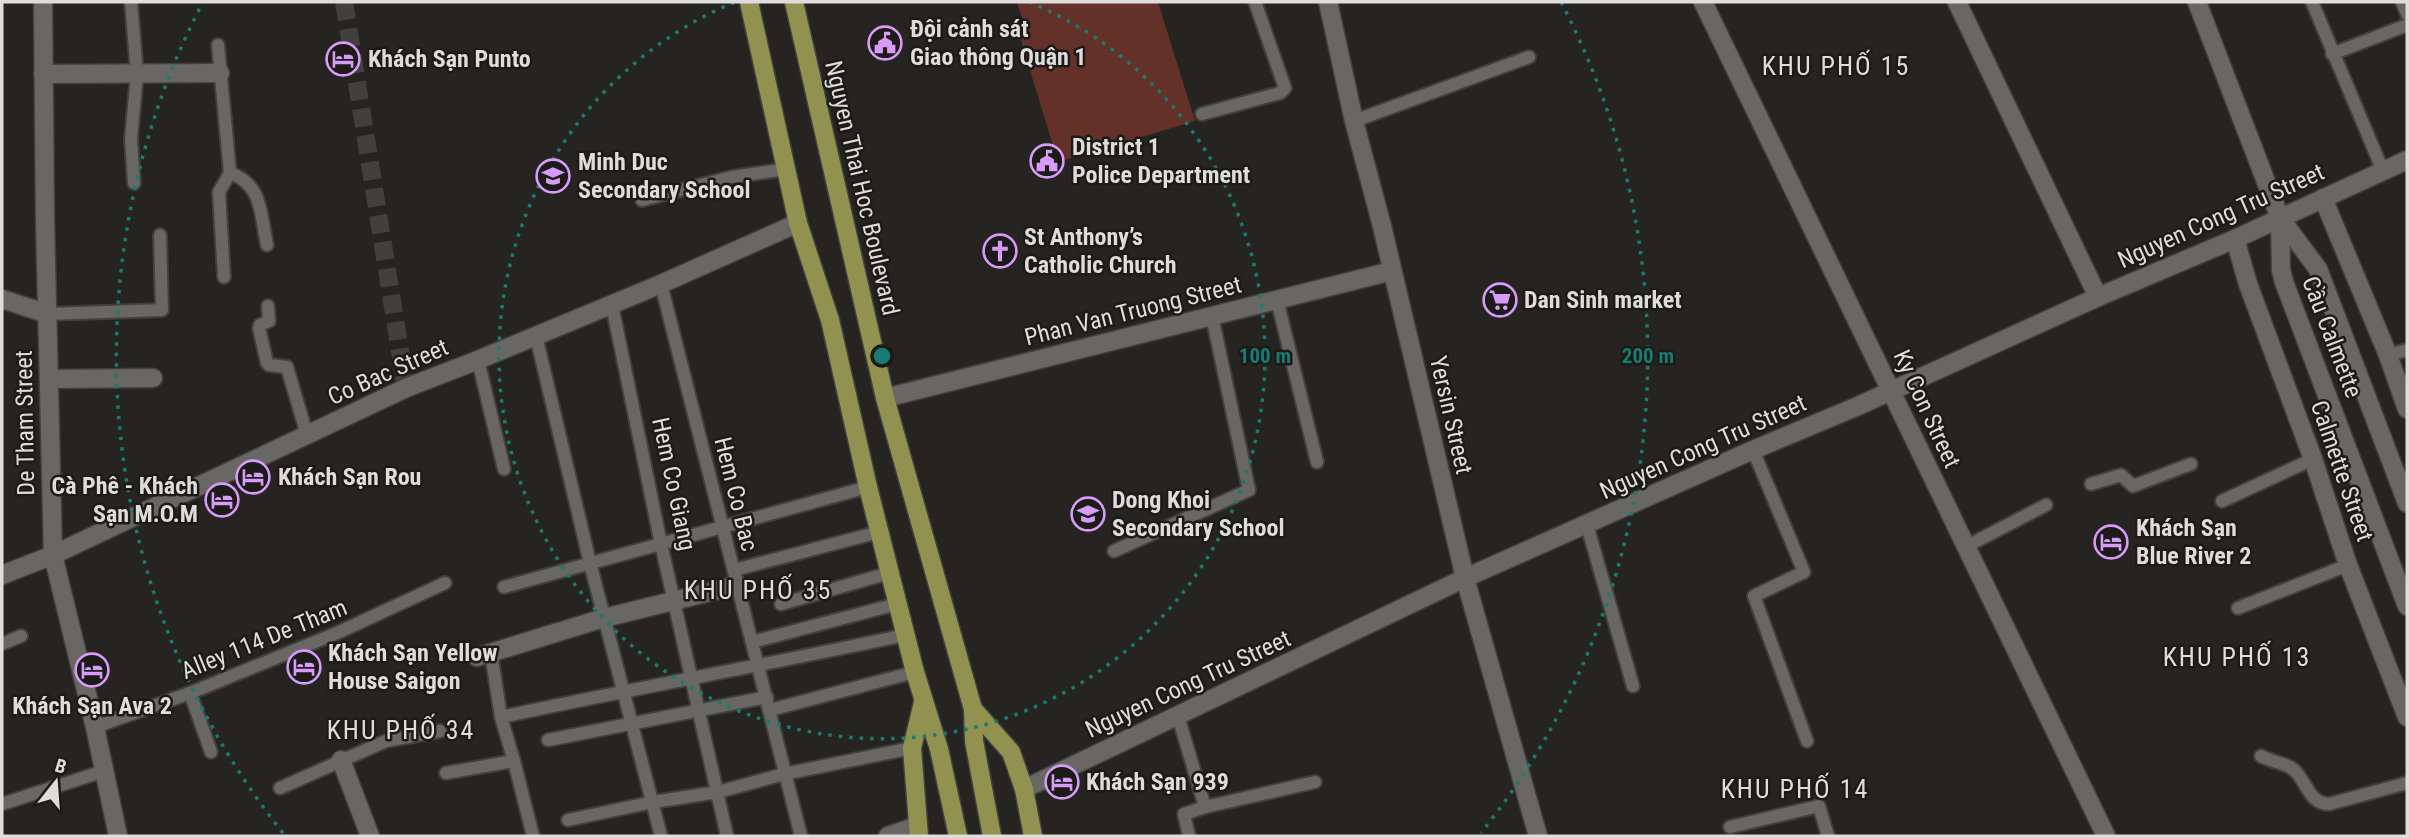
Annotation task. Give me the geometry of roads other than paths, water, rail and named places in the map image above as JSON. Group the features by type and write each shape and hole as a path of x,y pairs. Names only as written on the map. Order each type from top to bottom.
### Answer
{"main road":[{"path":"749,2 798,223 830,320 889,573 923,702 939,749 958,836"},
{"name":"Nguyen Thai Hoc Boulevard","path":"794,2 885,398 973,709 974,741 992,836"},
{"path":"918,831 912,748 923,702"},
{"name":"Nguyen Thai Hoc Boulevard","path":"973,709 1011,752 1024,789 1033,836"}],"street":[{"name":"De Tham Street","path":"43,2 53,555 95,727 118,836"},
{"name":"Yersin Street","path":"1328,2 1354,121 1465,578 1538,836"},
{"name":"Ky Con Street","path":"1703,2 2106,836"},
{"path":"1957,2 2098,297"},
{"path":"2197,2 2280,218"},
{"path":"43,74 220,73"},
{"name":"Nguyen Cong Tru Street","path":"1024,789 1465,578 2098,297 2235,239 2407,160"},
{"path":"2323,198 2388,355 2407,409"},
{"name":"Cầu Calmette","path":"2280,218 2314,260 2407,503"},
{"name":"Cầu Calmette","path":"2280,218 2281,270 2284,282 2407,606"},
{"name":"Co Bac Street","path":"2,575 53,555 406,388 661,284 798,223"},
{"name":"Calmette Street","path":"2235,239 2248,284 2313,459 2348,565 2407,718"},
{"name":"Phan Van Truong Street","path":"885,398 1392,271"},
{"path":"2,299 48,314"},
{"path":"49,379 153,378"},
{"path":"484,655 604,618 675,601 736,578"},
{"path":"341,761 370,836"},
{"path":"888,836 918,831"}],"lane":[{"path":"131,2 137,74 131,139 134,183"},
{"path":"1202,114 1280,93 1285,88 1255,2"},
{"path":"2312,2 2383,171"},
{"path":"2402,2 2407,14"},
{"path":"2332,54 2407,24"},
{"path":"218,46 230,173 219,192 224,277"},
{"path":"1354,121 1529,57"},
{"path":"642,200 732,177 786,169"},
{"path":"230,173 243,178 255,190 267,245"},
{"path":"48,314 162,310 160,235"},
{"name":"Hem Co Bac","path":"661,284 801,836"},
{"path":"1278,300 1317,462"},
{"name":"Hem Co Giang","path":"612,304 661,544 727,836"},
{"path":"268,306 269,321 259,328 267,363 287,367 307,435"},
{"path":"1114,551 1249,489 1212,316"},
{"path":"536,336 590,563 661,836"},
{"path":"2388,355 2407,350"},
{"path":"478,360 504,469"},
{"path":"1753,450 1804,572 1754,596 1807,741"},
{"path":"2222,501 2313,459"},
{"path":"2091,484 2121,475 2133,486 2191,464"},
{"path":"503,587 868,487"},
{"path":"1965,547 2046,505"},
{"path":"1587,525 1633,686"},
{"path":"736,578 879,532"},
{"path":"2238,608 2348,565"},
{"path":"781,604 889,573"},
{"name":"Alley 114 De Tham","path":"95,727 190,693 338,633 445,583"},
{"path":"752,642 897,604"},
{"path":"501,717 905,635"},
{"path":"2,645 21,636"},
{"path":"484,655 533,836"},
{"path":"548,740 700,711 768,704 915,672"},
{"path":"190,693 211,752"},
{"path":"1178,716 1205,807"},
{"path":"280,788 386,741 440,731"},
{"path":"568,820 718,792 784,774 912,748"},
{"path":"2261,756 2297,771 2320,804 2329,804 2407,783"},
{"path":"446,773 514,761"},
{"path":"2,804 104,771"},
{"path":"1189,836 1184,814 1315,782"},
{"path":"1730,827 1819,806 1828,836"}],"tunnel":[{"path":"344,2 406,388"}],"place":[{"name":"Đội cảnh sát Giao thông Quận 1","path":"885,43"},
{"name":"Khách Sạn Punto","path":"343,59"},
{"name":"District 1 Police Department","path":"1047,161"},
{"name":"Minh Duc Secondary School","path":"553,176"},
{"name":"St Anthony’s Catholic Church","path":"1000,251"},
{"name":"Dan Sinh market","path":"1500,300"},
{"name":"Khách Sạn Rou","path":"253,477"},
{"name":"Cà Phê - Khách Sạn M.O.M","path":"222,500"},
{"name":"Dong Khoi Secondary School","path":"1088,514"},
{"name":"Khách Sạn Blue River 2","path":"2111,542"},
{"name":"Khách Sạn Yellow House Saigon","path":"304,667"},
{"name":"Khách Sạn Ava 2","path":"92,670"},
{"name":"Khách Sạn 939","path":"1062,782"}],"district":[{"name":"KHU PHỐ 15","path":"1836,66"},
{"name":"KHU PHỐ 35","path":"758,590"},
{"name":"KHU PHỐ 13","path":"2237,657"},
{"name":"KHU PHỐ 34","path":"401,730"},
{"name":"KHU PHỐ 14","path":"1795,789"}]}
